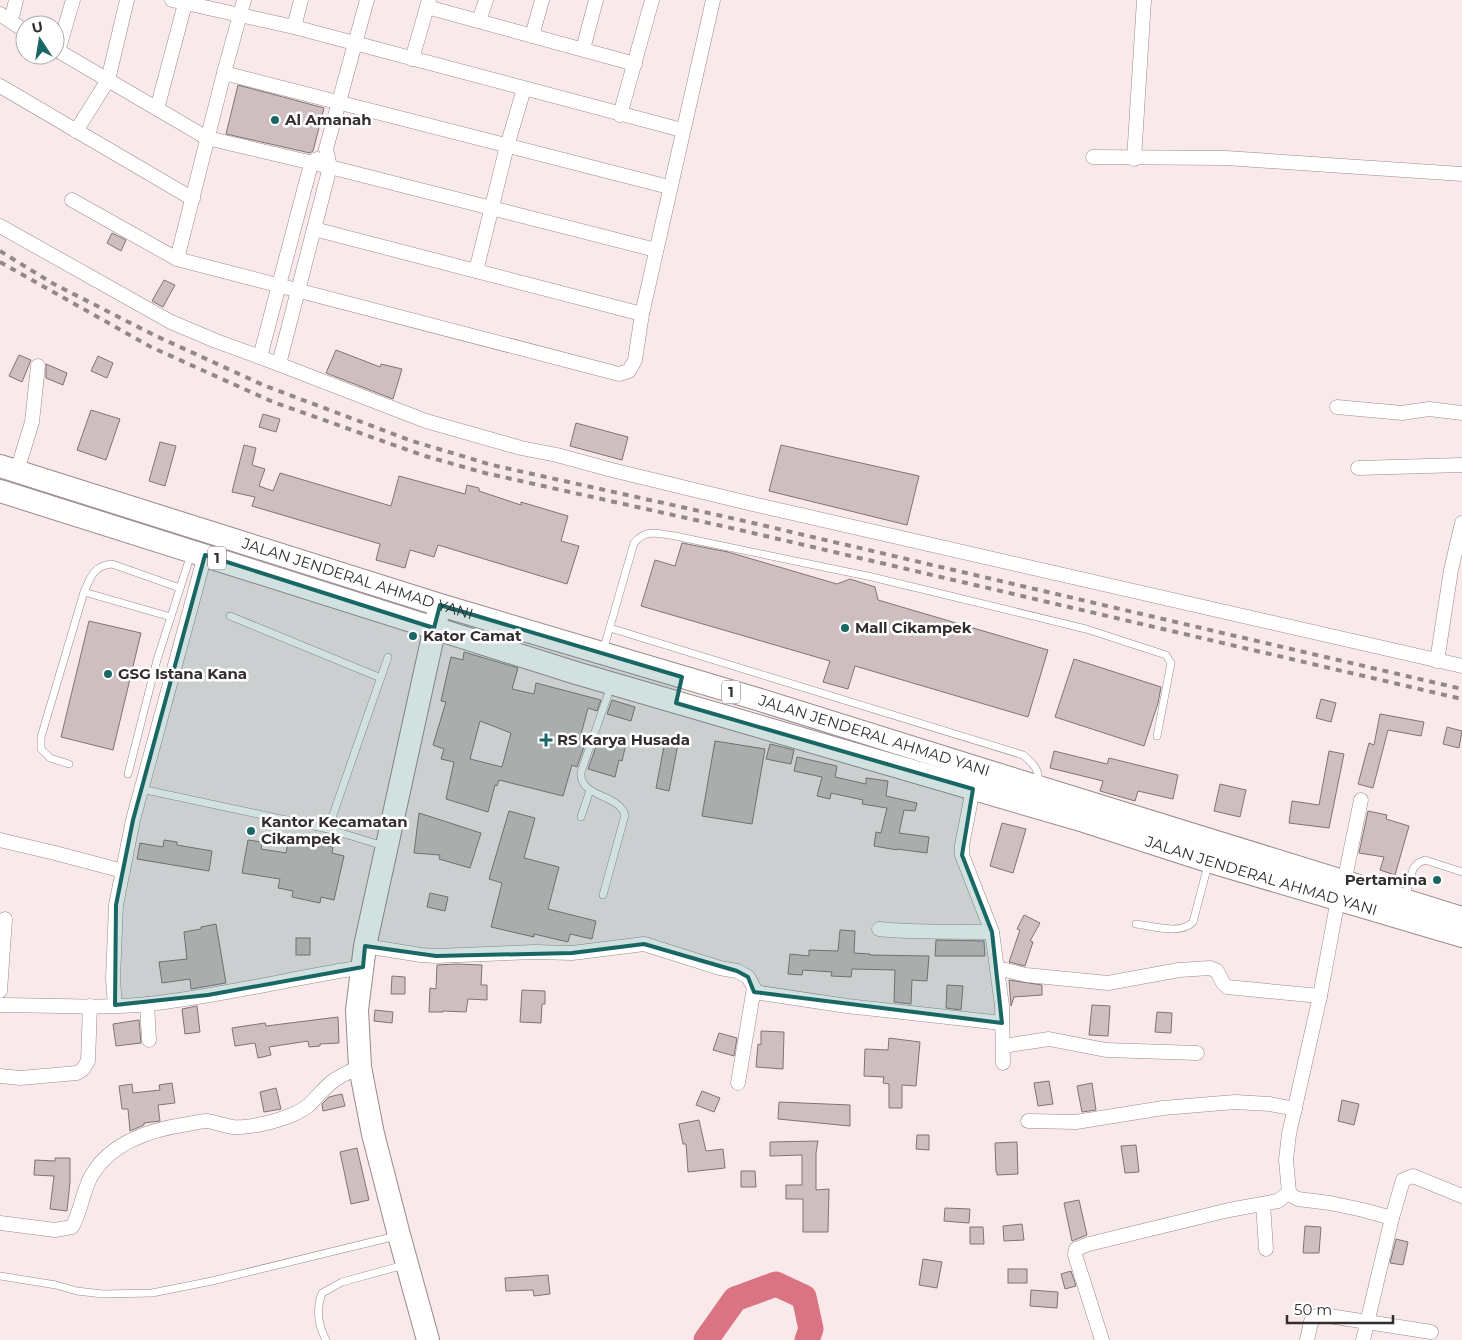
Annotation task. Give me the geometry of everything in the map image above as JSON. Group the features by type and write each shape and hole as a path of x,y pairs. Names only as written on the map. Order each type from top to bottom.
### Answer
{"highway":[{"name":"JALAN JENDERAL AHMAD YANI","path":"9,469 440,604 1038,786 1201,839 1341,891 1404,901 1461,920"},
{"name":"JALAN JENDERAL AHMAD YANI","path":"0,491 612,684 1084,821 1208,861 1461,920"},
{"path":"428,1340 373,1134 360,1067 358,1010 364,956 440,604"},
{"path":"676,703 682,677"}],"street":[{"path":"4,17 12,13 16,0"},
{"path":"65,25 73,0"},
{"path":"76,130 108,80 127,0"},
{"path":"177,259 244,0"},
{"path":"294,27 301,0"},
{"path":"280,364 330,167 326,149 367,0"},
{"path":"480,22 486,0"},
{"path":"532,36 542,0"},
{"path":"583,50 596,0"},
{"path":"620,115 652,0"},
{"path":"72,200 177,259 618,374 629,371 635,360 642,314 669,187 713,0"},
{"path":"1134,158 1144,0"},
{"path":"156,109 181,1 294,27 682,130"},
{"path":"412,59 428,4 480,22 635,64"},
{"path":"4,17 15,24"},
{"path":"65,55 207,138 330,167 656,250"},
{"path":"224,74 669,187"},
{"path":"0,86 193,199"},
{"path":"476,271 507,146 524,89"},
{"path":"260,357 311,164 326,149"},
{"path":"1093,157 1226,158 1462,174"},
{"path":"0,226 171,322 426,421 520,448 557,455 612,470 831,522 1462,666"},
{"path":"314,230 642,314"},
{"path":"9,469 32,422 38,366"},
{"path":"1337,407 1402,413 1429,409 1462,413"},
{"path":"1358,468 1462,465"},
{"path":"1437,661 1457,571 1462,523"},
{"path":"115,1005 113,979 114,937 116,905 122,871 199,553"},
{"path":"973,789 962,845 962,855 992,932 1002,1006 1003,1063"},
{"path":"1361,800 1289,1134 1286,1160 1291,1196 1298,1199 1363,1210 1392,1218"},
{"path":"0,840 55,852 122,871"},
{"path":"0,991 5,919"},
{"path":"879,929 912,933 939,931 992,932"},
{"path":"0,1004 90,1006 147,1004 208,995 364,956 446,956 535,952 572,953 644,944 720,968 737,971 748,978 754,992 738,1083"},
{"path":"996,968 1026,974 1108,983 1179,970 1210,968 1217,971 1227,987 1320,996"},
{"path":"754,992 847,1006 1002,1023"},
{"path":"147,1004 149,1040"},
{"path":"0,1076 20,1078 77,1073 83,1070 88,1061 90,1006"},
{"path":"1003,1046 1049,1039 1106,1050 1197,1053"},
{"path":"0,1223 55,1230 72,1226 76,1220 92,1174 103,1160 126,1142 155,1130 207,1121 235,1127 273,1122 297,1112 309,1104 335,1079 360,1067"},
{"path":"1028,1121 1076,1122 1164,1108 1234,1102 1270,1104 1295,1109"},
{"path":"1363,1340 1403,1180 1413,1176 1462,1196"},
{"path":"1102,1340 1075,1255 1076,1249 1089,1244 1229,1210 1278,1201 1289,1192"},
{"path":"1263,1204 1266,1250"},
{"path":"1307,1340 1311,1322 1317,1316 1323,1315 1431,1332"}],"lane":[{"path":"603,653 634,543 640,536 650,533 675,536 881,579 1086,629 1166,655 1171,663 1157,736"},
{"path":"128,774 157,660 180,588 199,553"},
{"path":"69,764 50,758 41,749 41,737 84,592 92,573 103,565 112,564 180,588"},
{"path":"84,592 171,617"},
{"path":"230,616 381,678"},
{"path":"610,628 1016,753 1030,761 1038,771 1038,786"},
{"path":"328,829 388,657"},
{"path":"603,895 625,815 624,810 617,804 590,790 582,783 581,772 612,684"},
{"path":"141,789 328,829 388,847"},
{"path":"581,817 590,790"},
{"path":"1404,901 1413,869 1418,863 1425,860 1462,872"},
{"path":"1136,924 1180,930 1191,925 1194,922 1208,861"},
{"path":"0,1276 56,1284 77,1291 94,1293 152,1293 399,1235"},
{"path":"326,1340 318,1318 318,1304 322,1293 342,1282 407,1264"}],"highlighted area":[{"path":"205,555 434,628 440,605 682,677 676,703 973,789 962,855 992,932 1002,1023 754,992 748,977 737,971 644,944 572,953 436,956 365,946 363,967 208,995 115,1005 116,905 133,820"}],"building":[{"name":"Al Amanah","path":"238,85 324,108 313,151 310,153 226,134"},
{"path":"112,233 126,240 121,251 107,243"},
{"path":"164,280 175,285 163,307 152,301"},
{"path":"336,350 380,367 381,364 402,369 393,399 326,373"},
{"path":"19,355 31,360 22,382 9,376"},
{"path":"98,356 113,363 107,378 91,371"},
{"path":"46,364 67,373 63,385 46,378"},
{"path":"91,410 120,419 106,460 77,450"},
{"path":"263,414 280,419 276,432 259,427"},
{"path":"576,423 628,437 622,460 570,446"},
{"path":"160,442 176,446 165,486 149,481"},
{"path":"244,445 256,448 252,465 265,469 259,486 273,491 280,473 391,506 399,476 465,494 467,485 521,505 521,502 568,516 561,541 579,546 567,584 438,545 434,557 410,550 405,568 376,560 380,544 252,506 255,497 232,492"},
{"path":"781,445 919,476 907,525 769,491"},
{"name":"Mall Cikampek","path":"682,543 728,552 837,584 850,579 875,587 878,600 1048,650 1028,717 855,666 848,689 823,682 830,661 641,606 655,560 675,566"},
{"path":"89,621 141,633 113,750 61,737"},
{"path":"464,652 518,668 512,689 534,694 536,683 601,700 597,711 588,708 581,734 588,735 577,767 572,765 563,796 499,780 497,786 495,785 488,812 446,799 454,762 441,759 444,749 433,745 446,702 441,701 451,657 463,660","holes":["480,721 511,733 502,767 470,759"]},
{"path":"1074,659 1161,687 1158,703 1144,746 1055,717"},
{"path":"1321,699 1336,703 1331,722 1316,718"},
{"path":"612,700 635,707 631,721 607,714"},
{"path":"1380,714 1424,722 1421,736 1388,730 1373,788 1358,784 1369,743 1374,745"},
{"path":"1447,727 1462,731 1459,748 1443,744"},
{"path":"599,738 626,744 622,761 619,760 615,777 588,769"},
{"path":"665,741 678,744 669,791 656,788"},
{"path":"715,741 765,749 752,824 702,816"},
{"path":"770,744 794,750 791,764 766,759"},
{"path":"1054,751 1107,764 1109,758 1178,775 1173,799 1138,791 1135,801 1100,791 1103,781 1050,768"},
{"path":"1329,751 1344,754 1329,828 1289,823 1292,801 1319,805"},
{"path":"797,757 837,766 835,777 866,784 866,778 888,781 886,796 917,803 915,811 904,810 899,833 929,837 927,853 874,846 876,832 881,833 887,808 862,804 863,800 831,793 830,799 817,796 822,777 794,771"},
{"path":"1220,784 1246,790 1240,817 1214,811"},
{"path":"509,811 535,818 524,858 559,867 548,909 596,921 592,939 570,934 568,942 534,934 534,937 491,927 502,883 489,879"},
{"path":"1368,811 1387,815 1386,819 1409,826 1395,875 1380,870 1384,857 1359,853"},
{"path":"419,813 481,833 470,868 439,859 440,855 414,853"},
{"path":"1002,823 1026,829 1013,873 990,866"},
{"path":"164,840 177,842 177,845 212,851 209,871 137,859 140,843 163,847"},
{"path":"248,840 262,842 261,849 286,853 288,843 300,846 301,840 333,847 332,853 344,856 334,900 321,897 320,903 292,897 293,891 278,888 280,879 242,873"},
{"path":"430,893 448,897 445,911 427,907"},
{"path":"1024,915 1040,923 1030,941 1033,942 1025,966 1009,962 1020,930 1017,929"},
{"path":"216,924 226,983 191,989 190,979 162,983 159,962 187,959 184,932"},
{"path":"840,930 855,931 854,953 929,956 927,981 912,980 911,1004 894,1002 895,970 852,969 851,977 831,976 832,972 803,970 802,975 788,974 790,954 809,956 809,950 838,951"},
{"path":"296,938 310,938 310,955 296,955"},
{"path":"936,940 984,941 985,956 935,956"},
{"path":"437,965 482,965 481,985 487,985 487,1000 468,999 466,1012 429,1012 430,988 436,989"},
{"path":"392,976 405,977 405,994 391,994"},
{"path":"1009,980 1042,985 1042,995 1014,997 1011,1006"},
{"path":"947,985 963,986 961,1010 946,1008"},
{"path":"522,990 545,991 545,1004 542,1004 541,1023 520,1022"},
{"path":"1092,1005 1110,1006 1108,1036 1089,1035"},
{"path":"197,1006 200,1032 185,1034 182,1009"},
{"path":"375,1010 393,1012 392,1023 374,1021"},
{"path":"1157,1012 1172,1013 1171,1033 1155,1032"},
{"path":"338,1017 339,1043 320,1044 320,1046 309,1047 308,1041 269,1047 271,1055 258,1058 255,1043 235,1046 232,1028 265,1023 266,1026"},
{"path":"139,1020 141,1043 116,1046 113,1024"},
{"path":"761,1031 784,1032 783,1069 756,1067 758,1044 761,1045"},
{"path":"719,1033 737,1038 734,1056 713,1050"},
{"path":"889,1038 920,1042 916,1086 902,1085 902,1108 889,1108 889,1084 883,1083 884,1077 864,1076 865,1049 888,1050"},
{"path":"1049,1081 1053,1104 1038,1106 1034,1083"},
{"path":"172,1083 175,1103 158,1105 160,1121 144,1123 144,1125 130,1131 128,1109 122,1109 119,1086 132,1084 133,1093 160,1090 159,1085"},
{"path":"1092,1083 1096,1110 1082,1112 1077,1086"},
{"path":"276,1088 281,1109 264,1112 260,1092"},
{"path":"702,1091 720,1098 714,1112 696,1105"},
{"path":"342,1094 345,1106 323,1111 322,1104 329,1097"},
{"path":"1342,1100 1359,1104 1354,1125 1338,1121"},
{"path":"779,1102 850,1105 850,1126 778,1119"},
{"path":"699,1120 706,1151 723,1149 725,1168 688,1172 686,1144 683,1144 679,1124"},
{"path":"917,1135 929,1135 929,1150 916,1149"},
{"path":"818,1141 816,1153 816,1190 829,1189 828,1232 803,1232 803,1199 786,1199 786,1185 802,1185 802,1155 770,1156 770,1142"},
{"path":"1017,1142 1018,1174 997,1175 995,1143"},
{"path":"1136,1145 1139,1172 1125,1173 1121,1146"},
{"path":"357,1148 369,1200 351,1204 340,1152"},
{"path":"55,1158 70,1158 67,1211 50,1209 54,1176 34,1175 35,1160 55,1161"},
{"path":"741,1171 755,1171 756,1187 741,1187"},
{"path":"1079,1200 1087,1235 1072,1241 1064,1203"},
{"path":"945,1208 970,1209 969,1223 944,1221"},
{"path":"1022,1224 1024,1240 1004,1241 1003,1226"},
{"path":"1305,1226 1321,1227 1319,1253 1303,1253"},
{"path":"970,1227 983,1227 984,1244 970,1244"},
{"path":"1396,1239 1408,1242 1403,1265 1390,1263"},
{"path":"923,1259 942,1262 937,1288 919,1285"},
{"path":"1008,1269 1027,1269 1027,1283 1008,1283"},
{"path":"1071,1271 1076,1286 1065,1289 1061,1274"},
{"path":"548,1275 550,1294 534,1296 533,1290 506,1291 505,1278"},
{"path":"1031,1290 1058,1292 1057,1308 1030,1306"}],"waterway":[{"path":"706,1340 735,1299 776,1284 804,1297 811,1329 807,1340"}],"railway":[{"path":"0,251 52,283 154,335 263,385 412,441 492,465 740,520 1462,689"},
{"path":"0,262 151,347 273,402 425,456 485,473 740,530 1462,699"}],"place":[{"name":"Al Amanah","path":"275,120"},
{"name":"Mall Cikampek","path":"845,628"},
{"name":"Kator Camat","path":"413,636"},
{"name":"GSG Istana Kana","path":"108,674"},
{"name":"RS Karya Husada","path":"546,740"},
{"name":"Kantor Kecamatan Cikampek","path":"251,831"},
{"name":"Pertamina","path":"1437,880"}]}
